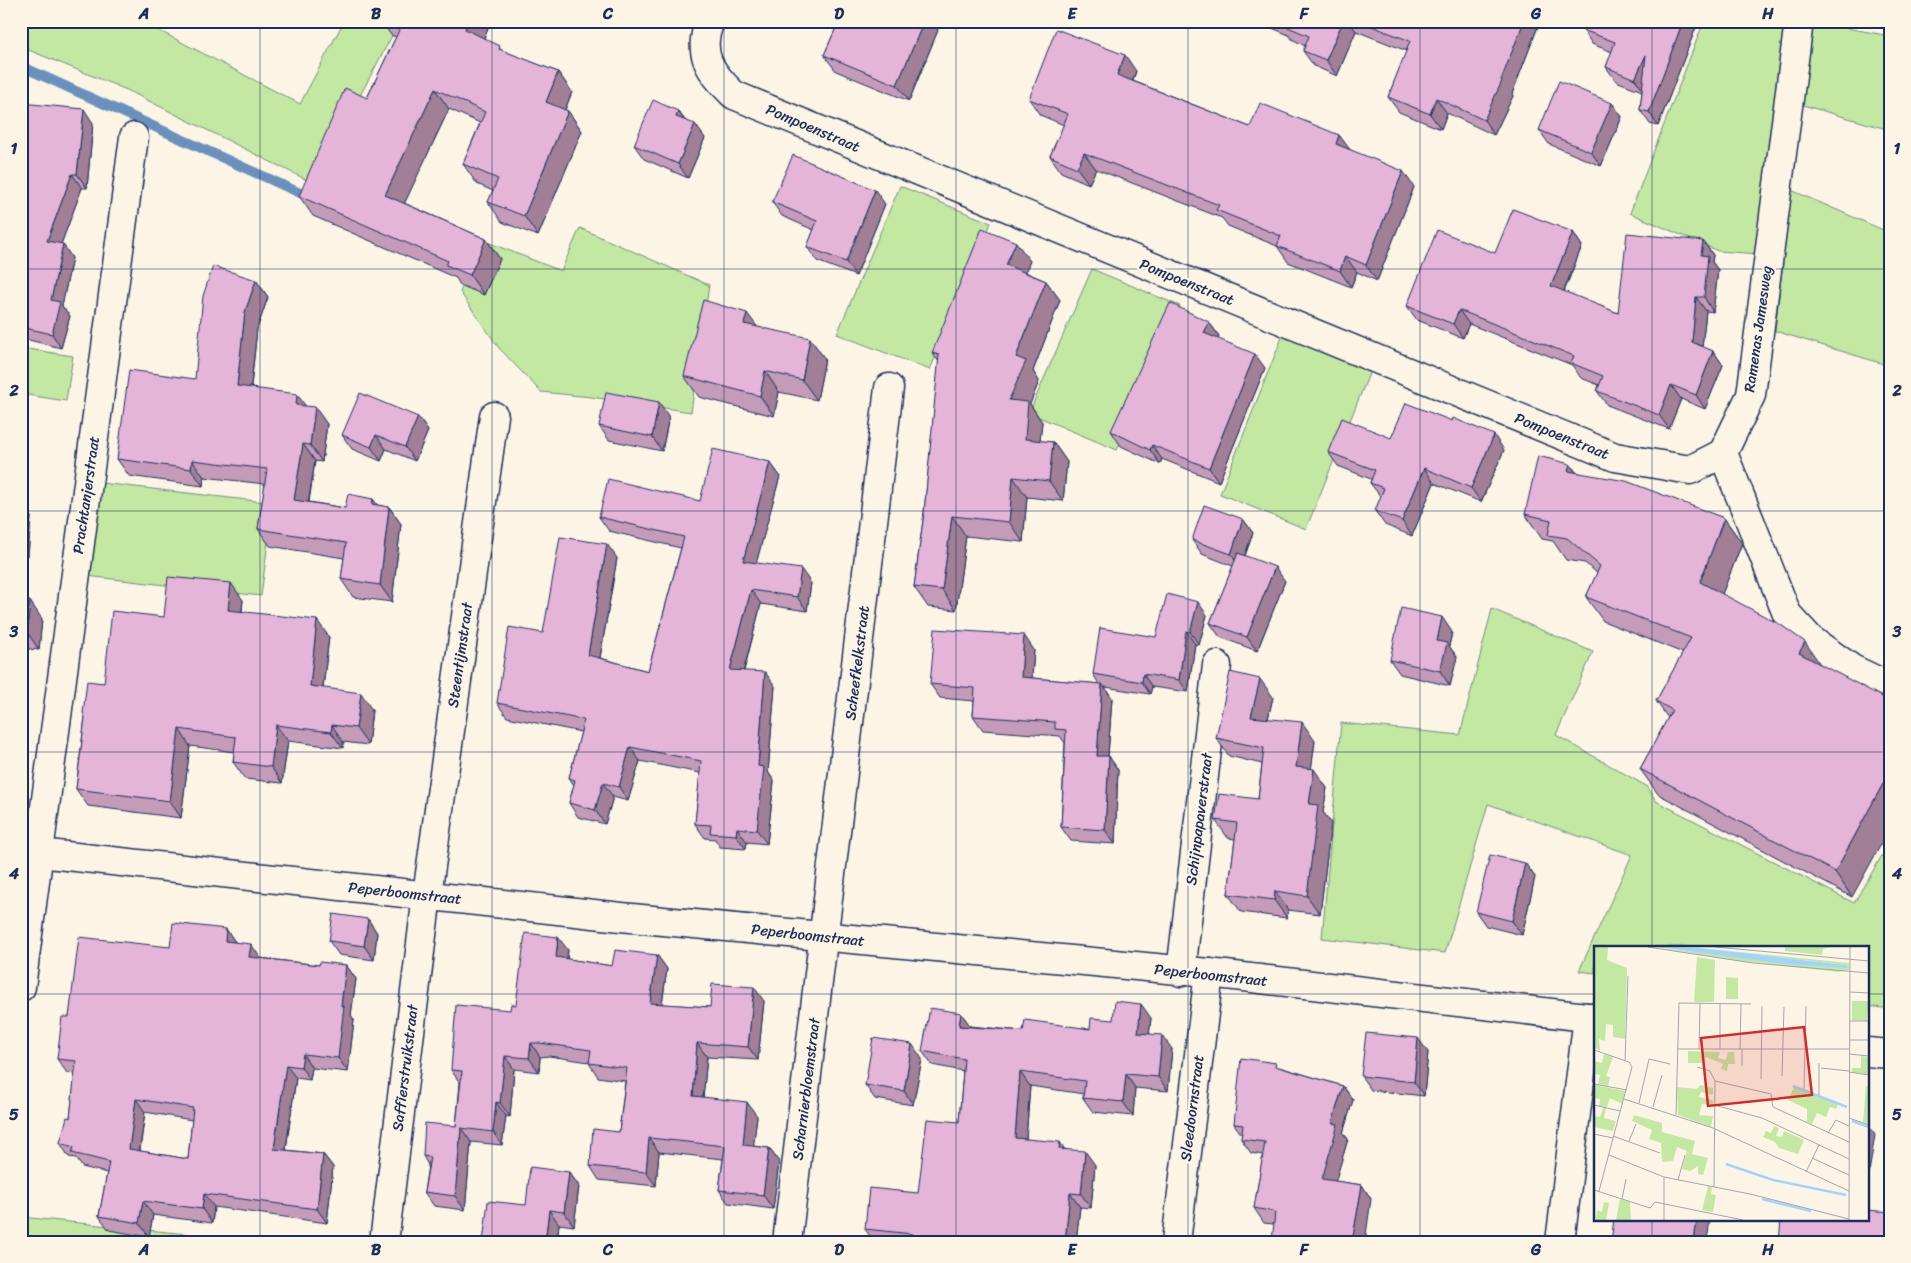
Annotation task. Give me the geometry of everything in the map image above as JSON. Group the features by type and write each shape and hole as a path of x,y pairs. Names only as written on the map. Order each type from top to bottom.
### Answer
{"street":[{"name":"Pompoenstraat","path":"710,21 704,35 707,61 716,77 734,95 1615,457 1690,470 1723,453"},
{"name":"Ramenas Jamesweg","path":"1723,453 1751,395 1799,21"},
{"name":"Prachtanjerstraat","path":"21,987 30,852 134,137"},
{"name":"Scheefkelkstraat","path":"825,937 888,388"},
{"name":"Steentijmstraat","path":"427,895 494,416"},
{"path":"1723,453 1787,614 1811,640 1852,668 1890,687"},
{"name":"Schijnpapaverstraat","path":"1181,972 1217,666"},
{"name":"Peperboomstraat","path":"30,852 825,937 1208,974 1591,1018"},
{"name":"Saffierstruikstraat","path":"384,1242 427,895"},
{"name":"Scharnierbloemstraat","path":"787,1242 825,937"},
{"name":"Sleedoornstraat","path":"1176,1242 1208,974"},
{"path":"1560,1242 1591,1018"},
{"path":"1868,1052 1890,1054"}],"green space":[{"path":"21,21 162,21 158,30 300,104 344,21 400,21 313,183 127,90 21,47"},
{"path":"1704,21 1775,21 1784,32 1760,254 1718,251 1630,213"},
{"path":"1809,21 1890,36 1890,130 1799,104"},
{"path":"900,186 991,223 930,370 837,334"},
{"path":"1791,190 1890,233 1890,366 1775,331"},
{"path":"580,228 709,285 691,412 591,397 541,392 499,348 460,292 482,240 561,271"},
{"path":"1092,269 1180,306 1117,450 1029,413"},
{"path":"1284,332 1371,369 1306,529 1220,494"},
{"path":"21,348 73,356 66,401 21,394"},
{"path":"101,483 273,503 261,596 87,576"},
{"path":"1492,609 1593,652 1556,735 1648,787 1656,801 1854,903 1890,842 1890,1009 1868,1006 1868,946 1594,946 1594,973 1579,971 1632,855 1488,804 1445,953 1322,938 1341,723 1460,735"},
{"path":"21,1217 187,1234 186,1242 21,1242"}],"building":[{"path":"393,21 468,21 465,29 500,46 499,49 558,72 546,102 568,111 524,216 488,202 498,179 463,164 485,112 435,89 385,195 486,239 470,275 446,265 448,261 299,196 345,88 367,98 402,24"},
{"path":"839,21 924,21 897,85 824,55"},
{"path":"1281,21 1343,21 1326,60 1303,51 1309,36 1281,24"},
{"path":"1359,21 1524,21 1502,81 1484,120 1436,98 1430,114 1388,97 1410,41"},
{"path":"1586,21 1683,21 1649,112 1640,110 1646,55 1635,79 1606,67 1615,42 1583,30"},
{"path":"1056,29 1125,55 1117,75 1250,127 1260,103 1339,135 1336,144 1403,171 1366,265 1345,256 1340,271 1277,246 1281,236 1216,210 1219,205 1084,153 1077,168 1050,156 1068,114 1029,99"},
{"path":"1559,81 1612,103 1591,152 1539,130"},
{"path":"653,100 678,111 676,117 695,124 678,164 634,145"},
{"path":"21,103 84,109 77,174 72,174 47,241 63,244 51,300 60,302 52,334 21,327 21,277 23,270 21,270 21,193 30,170 21,169"},
{"path":"793,155 875,190 846,262 807,247 817,221 772,202"},
{"path":"1513,209 1573,232 1551,286 1618,313 1627,233 1703,241 1701,255 1708,256 1704,297 1696,297 1692,342 1713,351 1696,395 1671,385 1659,415 1597,391 1603,376 1571,363 1574,356 1459,310 1453,324 1407,306 1437,230 1495,253"},
{"path":"982,228 1016,242 1006,265 1046,281 1016,357 1026,361 1009,400 1028,402 1025,439 1053,442 1049,481 1013,477 1009,522 952,516 942,590 914,587 924,513 939,355 932,353"},
{"path":"213,266 256,280 245,312 237,386 297,394 296,405 315,407 310,445 303,444 294,500 345,508 348,494 373,499 372,504 389,507 380,585 341,579 346,543 258,529 267,469 192,460 191,469 117,459 129,370 195,379 203,296"},
{"path":"703,300 747,313 744,324 810,338 802,380 765,371 760,396 684,376"},
{"path":"1170,303 1209,322 1204,333 1255,354 1209,468 1152,445 1150,450 1111,431"},
{"path":"606,392 659,402 652,437 599,426"},
{"path":"360,393 418,417 405,447 376,435 371,447 342,435"},
{"path":"1406,403 1452,421 1453,418 1494,435 1471,488 1424,468 1402,521 1375,511 1384,488 1370,483 1375,470 1328,452 1342,418 1391,438"},
{"path":"713,449 770,462 743,561 801,569 797,597 751,590 730,670 765,672 758,766 764,767 757,830 737,828 736,835 710,833 711,825 695,824 701,761 630,747 619,787 603,783 595,810 569,803 575,780 569,778 584,720 497,703 509,627 543,633 560,537 607,544 588,655 648,671 684,537 599,517 608,479 700,501"},
{"path":"1538,456 1570,464 1568,471 1626,481 1724,518 1700,582 1781,625 1805,642 1799,653 1890,701 1890,771 1835,872 1640,769 1672,710 1656,701 1691,638 1586,597 1600,566 1567,538 1548,535 1551,520 1525,514"},
{"path":"1204,505 1243,519 1231,554 1192,540"},
{"path":"1238,553 1275,567 1247,637 1210,623"},
{"path":"168,577 231,583 228,610 317,620 310,686 361,693 356,728 332,725 331,732 276,725 271,767 233,762 236,737 179,729 170,801 76,789 85,717 83,713 87,681 104,683 112,611 164,617"},
{"path":"1167,594 1198,602 1190,632 1186,631 1179,680 1143,674 1142,682 1093,674 1100,628 1156,637"},
{"path":"21,601 30,601 27,632 21,632"},
{"path":"1401,608 1442,617 1437,641 1447,643 1440,671 1390,660"},
{"path":"935,629 1024,635 1021,677 1102,684 1097,756 1109,756 1105,830 1061,827 1066,730 1055,729 1055,722 973,716 975,688 930,684"},
{"path":"1230,672 1260,679 1251,717 1302,722 1296,767 1314,769 1309,804 1318,805 1307,896 1275,891 1274,900 1228,894 1237,823 1215,820 1219,794 1258,799 1264,748 1216,738"},
{"path":"1490,855 1525,863 1512,921 1476,912"},
{"path":"333,914 368,919 364,946 329,941"},
{"path":"173,923 226,929 225,941 251,944 249,957 319,965 320,962 346,965 341,1006 344,1006 338,1058 303,1054 301,1067 286,1065 274,1149 323,1154 317,1209 204,1194 202,1209 143,1201 139,1223 99,1216 109,1162 72,1153 74,1147 60,1143 67,1117 70,1118 76,1061 57,1059 62,1017 69,1017 79,937 170,947","holes":["136,1099 193,1108 188,1159 129,1149"]},
{"path":"525,933 558,937 556,957 612,966 615,950 657,955 650,1003 710,1007 712,984 754,987 748,1047 697,1043 693,1096 747,1102 743,1145 769,1148 763,1195 719,1190 725,1146 649,1138 646,1172 590,1166 593,1129 619,1132 627,1068 589,1063 591,1050 539,1043 531,1043 529,1058 505,1056 500,1103 496,1102 493,1132 461,1128 455,1196 424,1192 430,1157 423,1156 425,1123 456,1126 462,1071 451,1070 456,1005 510,1010 511,1004 516,1005"},
{"path":"1115,1001 1141,1004 1138,1033 1162,1035 1158,1077 1126,1074 1123,1102 1083,1098 1085,1081 1020,1072 1015,1138 1060,1142 1059,1149 1085,1151 1081,1194 1070,1193 1065,1242 912,1242 913,1234 865,1229 869,1188 918,1193 927,1119 959,1122 964,1059 922,1051 930,1008 961,1013 959,1026 1023,1031 1025,1020 1090,1029 1091,1018 1113,1020"},
{"path":"1366,1033 1418,1038 1414,1082 1361,1076"},
{"path":"873,1038 912,1044 904,1091 865,1085"},
{"path":"1241,1058 1276,1063 1275,1066 1343,1086 1332,1123 1338,1124 1322,1179 1362,1185 1352,1242 1272,1242 1275,1212 1254,1208 1265,1142 1241,1139 1243,1125 1234,1124"},
{"path":"530,1167 569,1172 564,1212 549,1210 545,1242 483,1242 488,1201 526,1205"},
{"path":"1868,1210 1890,1212 1890,1242 1779,1242 1781,1220 1868,1220"},
{"path":"1614,1220 1697,1220 1694,1242 1611,1242"}],"waterway":[{"path":"21,66 311,198"}]}
